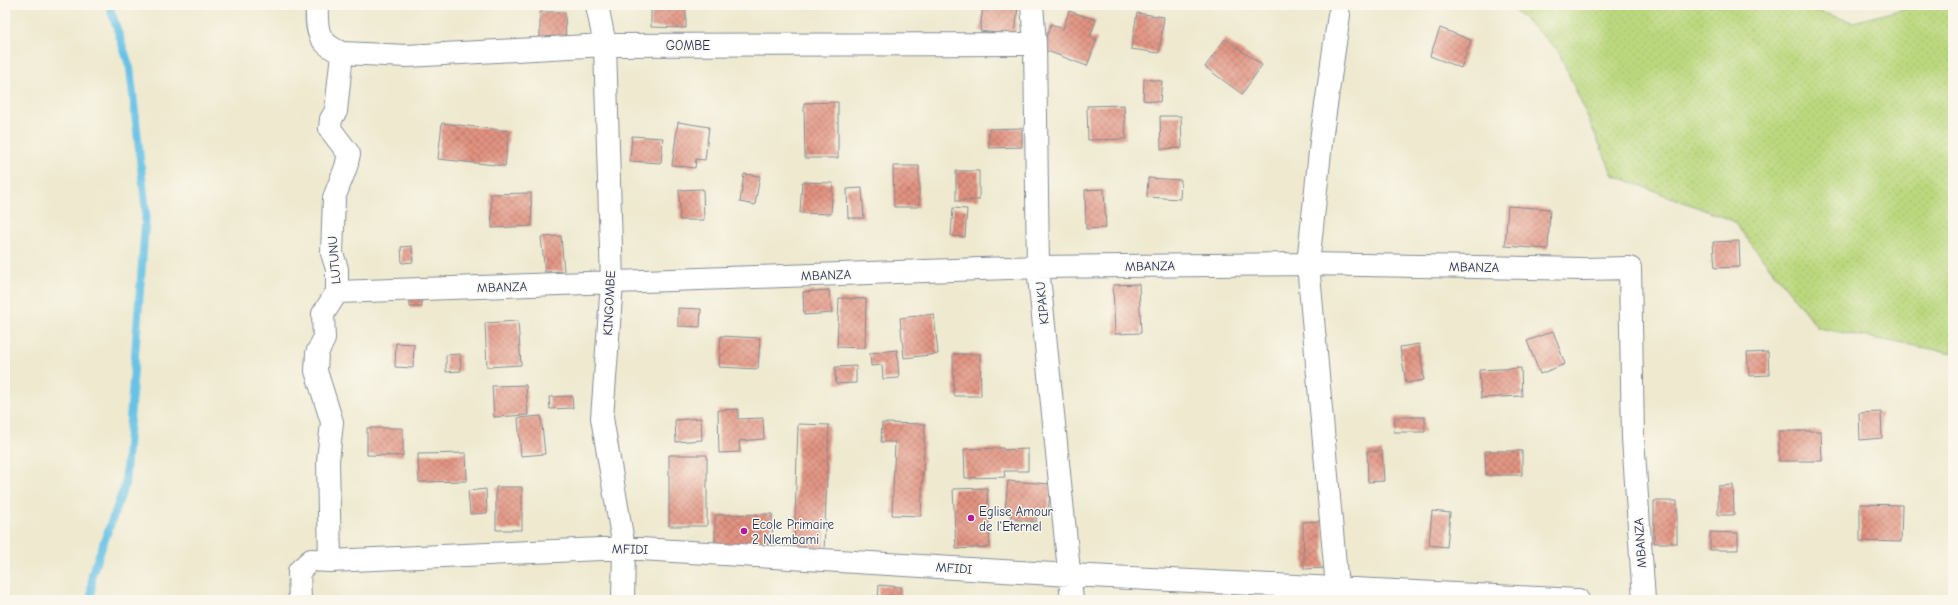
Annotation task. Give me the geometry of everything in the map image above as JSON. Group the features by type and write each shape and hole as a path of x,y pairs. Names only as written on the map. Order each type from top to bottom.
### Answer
{"street":[{"path":"317,5 316,25 320,37 330,48 342,53"},
{"name":"KINGOMBE","path":"597,5 605,45 612,283 602,418 624,548 623,600"},
{"name":"KIPAKU","path":"1032,5 1035,44 1038,267 1072,600"},
{"path":"1336,594 1308,264 1322,133 1339,15"},
{"name":"GOMBE","path":"342,53 407,56 605,45 1035,44"},
{"name":"LUTUNU","path":"330,561 328,461 332,422 316,371 317,353 324,339 323,314 337,292 337,269 332,253 334,198 346,167 349,154 330,129 331,119 336,111 342,53"},
{"name":"MBANZA","path":"337,292 1038,267 1308,264 1583,269 1630,268 1633,438 1644,600"},
{"name":"MFIDI","path":"330,561 624,548 1070,575 1336,594 1578,600"},
{"path":"300,600 298,571 311,560 330,561"}],"green space":[{"path":"1509,5 1797,5 1853,22 1919,5 1953,5 1953,353 1818,328 1733,221 1613,175 1558,50"}],"building":[{"path":"535,5 559,5 559,7 535,8"},
{"path":"651,5 686,5 686,28 651,27"},
{"path":"983,5 1018,5 1015,35 980,31"},
{"path":"1069,11 1096,20 1090,37 1097,39 1087,66 1042,49 1051,24 1063,29"},
{"path":"540,12 565,12 566,43 540,44"},
{"path":"1137,13 1164,17 1159,53 1131,49"},
{"path":"1440,28 1471,40 1461,68 1430,56"},
{"path":"1225,39 1262,65 1242,94 1205,67"},
{"path":"1144,79 1162,81 1160,102 1143,100"},
{"path":"838,102 838,158 805,158 804,103"},
{"path":"1124,105 1126,139 1088,140 1087,106"},
{"path":"1160,116 1181,116 1182,148 1161,149"},
{"path":"678,122 709,127 705,160 696,159 695,168 672,165"},
{"path":"442,123 509,131 505,166 438,159"},
{"path":"1022,128 1022,147 989,148 989,129"},
{"path":"632,136 663,138 661,163 630,161"},
{"path":"893,166 919,166 919,207 894,207"},
{"path":"956,171 979,171 979,200 956,201"},
{"path":"744,174 760,176 755,205 740,202"},
{"path":"1148,178 1181,180 1180,199 1147,197"},
{"path":"802,182 833,183 831,214 800,213"},
{"path":"862,188 864,218 848,218 847,189"},
{"path":"703,189 704,220 680,220 679,190"},
{"path":"1104,189 1106,228 1086,229 1085,190"},
{"path":"531,193 532,226 492,228 491,194"},
{"path":"1508,206 1550,209 1548,249 1505,246"},
{"path":"953,208 967,209 965,237 951,236"},
{"path":"561,236 564,271 545,272 541,237"},
{"path":"1739,241 1740,267 1715,268 1713,242"},
{"path":"412,246 413,262 402,263 401,247"},
{"path":"1139,284 1141,333 1115,334 1113,285"},
{"path":"829,290 832,313 804,315 803,292"},
{"path":"410,298 421,298 422,307 410,307"},
{"path":"839,298 866,299 865,348 837,347"},
{"path":"678,308 701,309 700,327 678,326"},
{"path":"934,314 938,354 904,358 900,318"},
{"path":"518,321 521,365 487,367 485,323"},
{"path":"1553,331 1565,364 1540,374 1527,341"},
{"path":"721,336 760,338 758,369 719,367"},
{"path":"396,343 414,344 413,368 395,367"},
{"path":"1419,344 1424,380 1406,383 1400,347"},
{"path":"897,350 899,378 883,379 882,365 871,366 870,353"},
{"path":"1768,352 1769,375 1749,376 1747,353"},
{"path":"460,354 461,371 446,372 446,355"},
{"path":"953,354 980,354 981,396 954,396"},
{"path":"856,366 856,383 836,384 835,367"},
{"path":"1521,368 1522,396 1481,398 1479,370"},
{"path":"526,385 528,415 494,417 492,386"},
{"path":"572,396 573,408 550,409 549,397"},
{"path":"738,409 738,419 763,418 764,439 739,441 740,452 719,453 718,410"},
{"path":"1881,412 1882,438 1860,440 1859,413"},
{"path":"541,416 545,454 521,456 518,418"},
{"path":"1395,417 1425,417 1425,432 1394,432"},
{"path":"701,418 702,440 676,442 675,420"},
{"path":"882,423 925,424 921,516 892,515 895,442 881,442"},
{"path":"798,424 829,425 824,552 794,550"},
{"path":"367,428 403,428 403,456 367,455"},
{"path":"1779,431 1821,431 1822,461 1779,461"},
{"path":"1003,448 1004,450 1028,449 1028,471 1004,471 1005,477 965,478 964,449"},
{"path":"1367,451 1382,451 1384,481 1368,482"},
{"path":"1485,451 1522,451 1522,475 1486,475"},
{"path":"466,453 467,481 419,482 418,454"},
{"path":"669,455 707,455 707,526 669,526"},
{"path":"1008,481 1051,484 1048,511 1037,511 1036,522 1011,519 1012,511 1005,510"},
{"path":"1733,485 1734,515 1718,515 1718,486"},
{"path":"496,487 522,487 522,530 496,530"},
{"name":"Eglise Amour de l'Eternel","path":"987,488 990,547 956,549 953,489"},
{"path":"486,489 487,513 470,514 468,491"},
{"path":"1654,501 1677,501 1677,543 1654,543"},
{"path":"1860,504 1902,505 1901,542 1860,541"},
{"path":"1432,511 1450,513 1447,547 1429,545"},
{"name":"Ecole Primaire 2 Nlembami","path":"772,514 773,548 715,548 715,515"},
{"path":"1323,521 1324,568 1304,569 1303,522"},
{"path":"1710,532 1738,533 1738,550 1710,550"},
{"path":"879,585 901,587 901,600 878,600"}],"waterway":[{"path":"91,600 92,574 125,485 146,212 130,68 109,5"}],"place":[{"name":"Eglise Amour de l'Eternel","path":"971,518"},
{"name":"Ecole Primaire 2 Nlembami","path":"744,531"}]}
